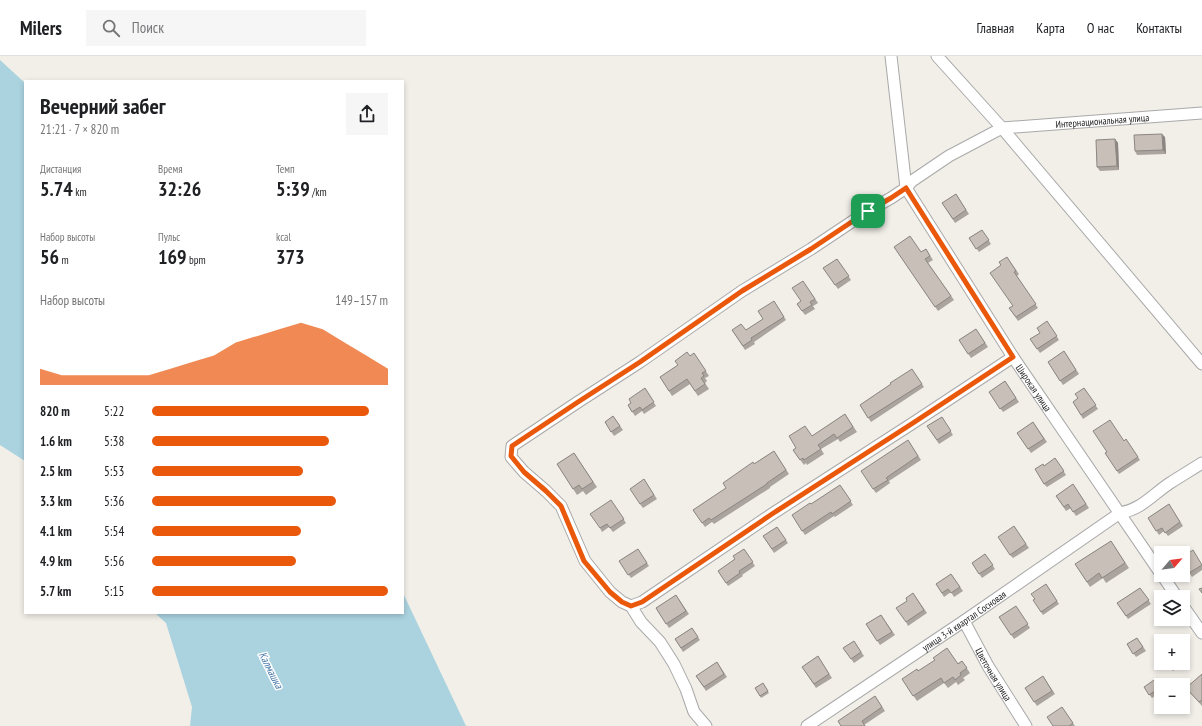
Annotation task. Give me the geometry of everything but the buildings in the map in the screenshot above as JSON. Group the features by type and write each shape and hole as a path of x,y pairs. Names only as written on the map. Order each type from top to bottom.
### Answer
{"street":[{"name":"Широкая улица","path":"891,56 906,188 1013,357 1154,562"},
{"path":"937,56 1002,128 1202,364"},
{"name":"Интернациональная улица","path":"1002,128 1202,114"},
{"path":"706,726 694,712 686,689 674,664 660,642 641,622 631,606 622,602 610,592 584,561 561,506 524,472 511,456 512,446 640,362 742,291 891,198 906,188 912,181 949,156 1002,128"},
{"path":"631,606 642,602 772,514 1013,357"},
{"name":"улица 3-й квартал Сосновая","path":"807,726 964,622 1120,513 1131,511 1202,463"},
{"path":"1190,616 1202,633"},
{"name":"Цветочная улица","path":"964,622 988,666 1026,726"}],"water":[{"path":"0,60 24,82 24,460 0,445"},
{"name":"Калмашка","path":"404,595 466,726 190,726 192,707 166,623 156,614 404,614"}],"route":[{"path":"906,188 1013,357 772,514 642,602 631,606 622,602 610,592 584,561 572,528 561,506 524,472 511,456 512,446 640,362 742,291 811,249 868,211 906,188"}]}
